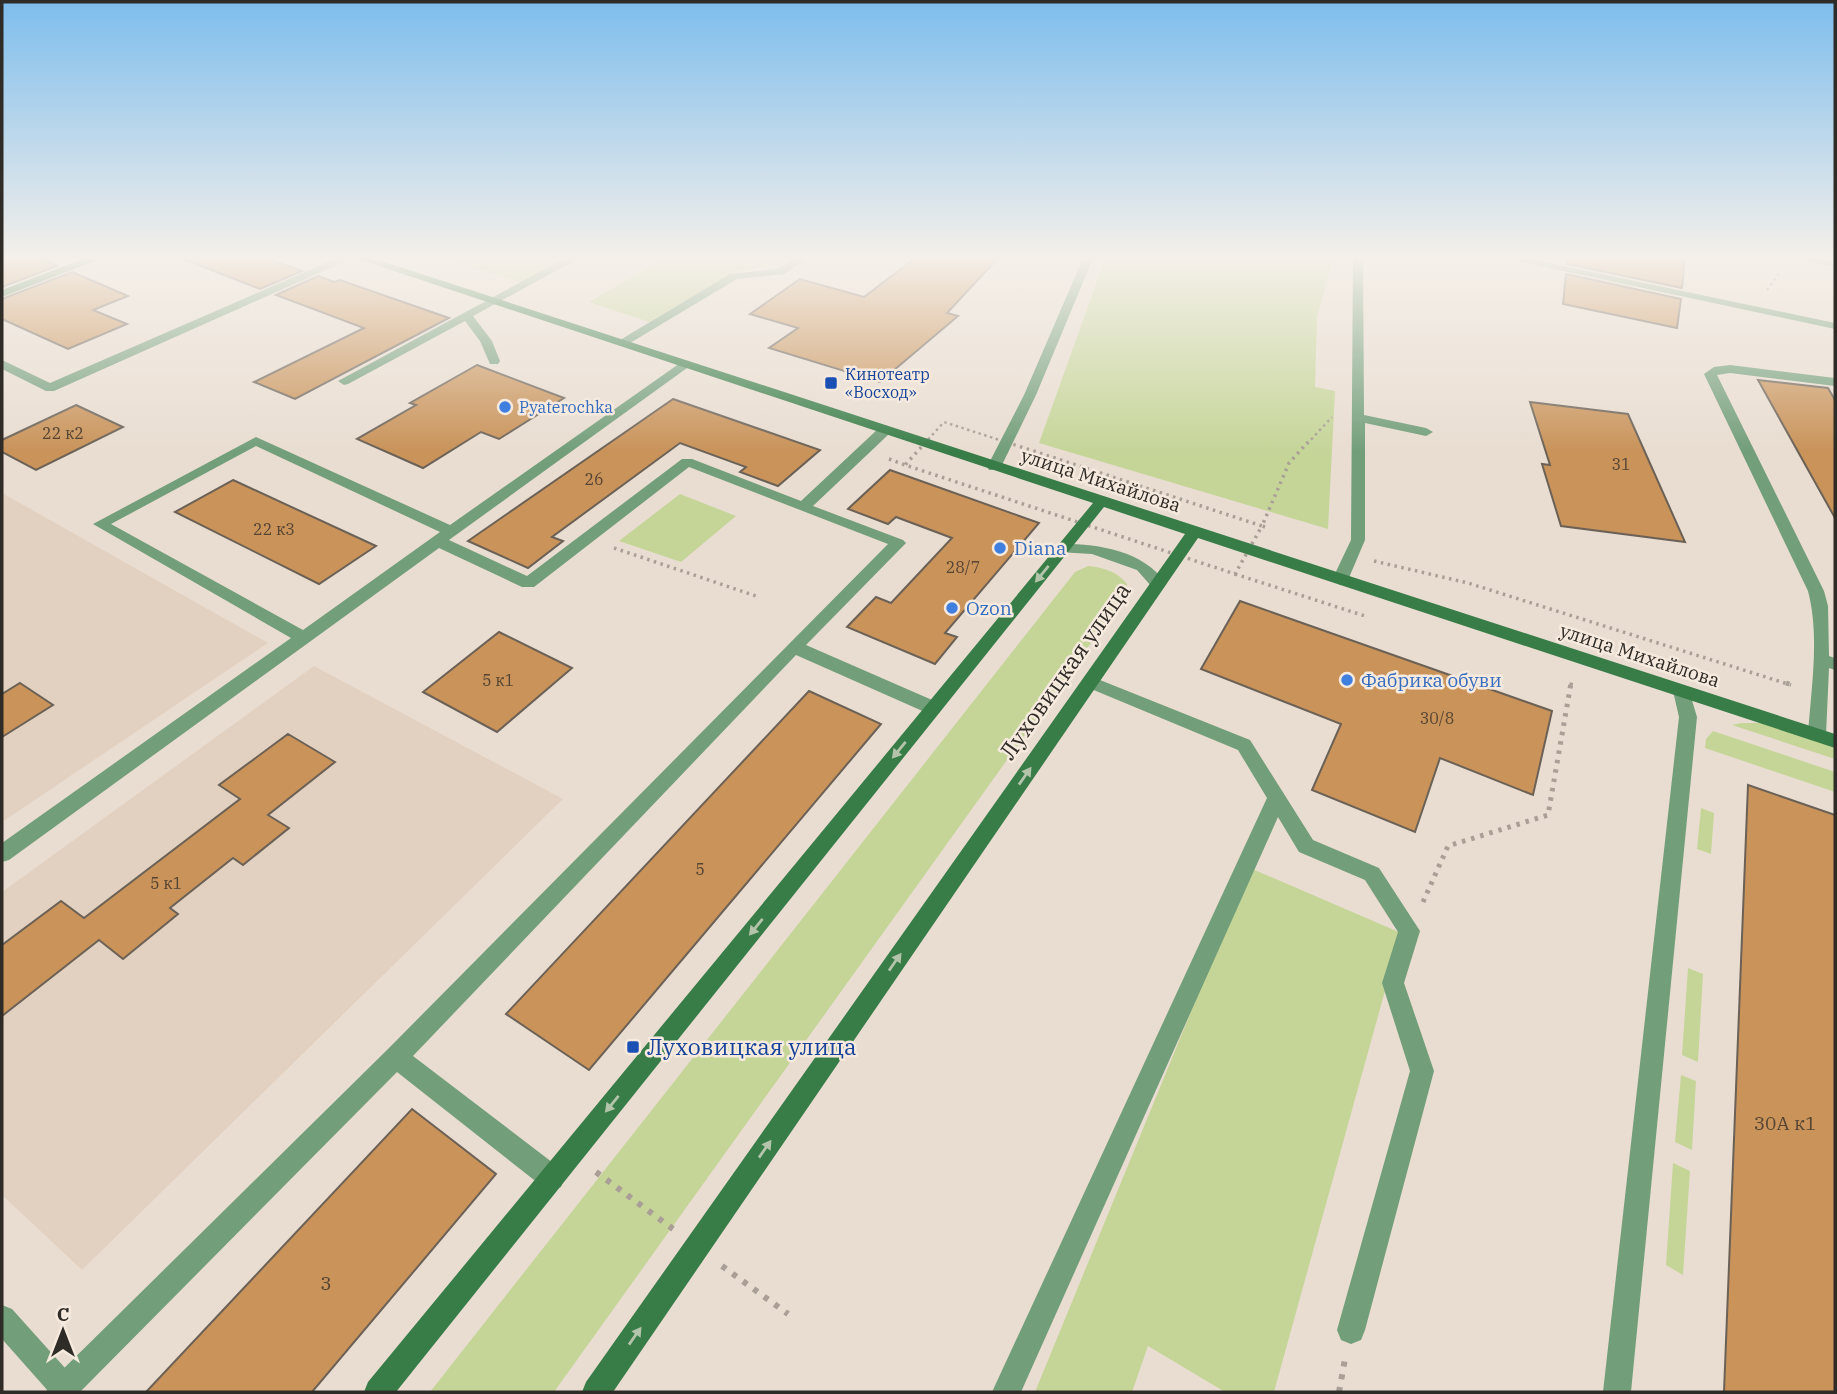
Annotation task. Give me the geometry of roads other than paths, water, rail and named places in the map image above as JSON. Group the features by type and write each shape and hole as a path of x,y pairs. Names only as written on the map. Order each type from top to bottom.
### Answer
{"street":[{"path":"2,364 50,388 205,321"},
{"path":"344,381 460,321"},
{"path":"471,321 486,341 494,360"},
{"name":"улица Михайлова","path":"552,321 1835,741"},
{"path":"621,344 659,321"},
{"path":"993,467 1030,395 1062,321"},
{"path":"1340,580 1357,540 1358,321"},
{"path":"1811,321 1835,326"},
{"path":"2,854 683,365"},
{"path":"1817,735 1817,692 1828,661 1816,591 1710,374 1730,369 1835,382"},
{"path":"1359,418 1426,432"},
{"path":"803,507 884,431"},
{"path":"2,1319 62,1390 396,1057 898,543 687,463 528,583 444,536 256,441 100,524 303,637"},
{"path":"378,1392 1101,502"},
{"name":"Луховицкая улица","path":"596,1392 1194,532"},
{"path":"1063,549 1093,550 1142,566 1158,583"},
{"path":"794,647 933,708"},
{"path":"1090,682 1244,745 1306,846 1372,874 1409,931 1393,983 1422,1071 1351,1330"},
{"path":"1617,1392 1688,717 1682,691"},
{"path":"1006,1392 1277,798"},
{"path":"396,1057 552,1178"}],"place":[{"name":"Кинотеатр «Восход»","path":"831,383"},
{"name":"Pyaterochka","path":"505,407"},
{"name":"Diana","path":"1000,548"},
{"name":"Ozon","path":"952,608"},
{"name":"Фабрика обуви","path":"1347,680"},
{"name":"Луховицкая улица","path":"633,1047"}]}
